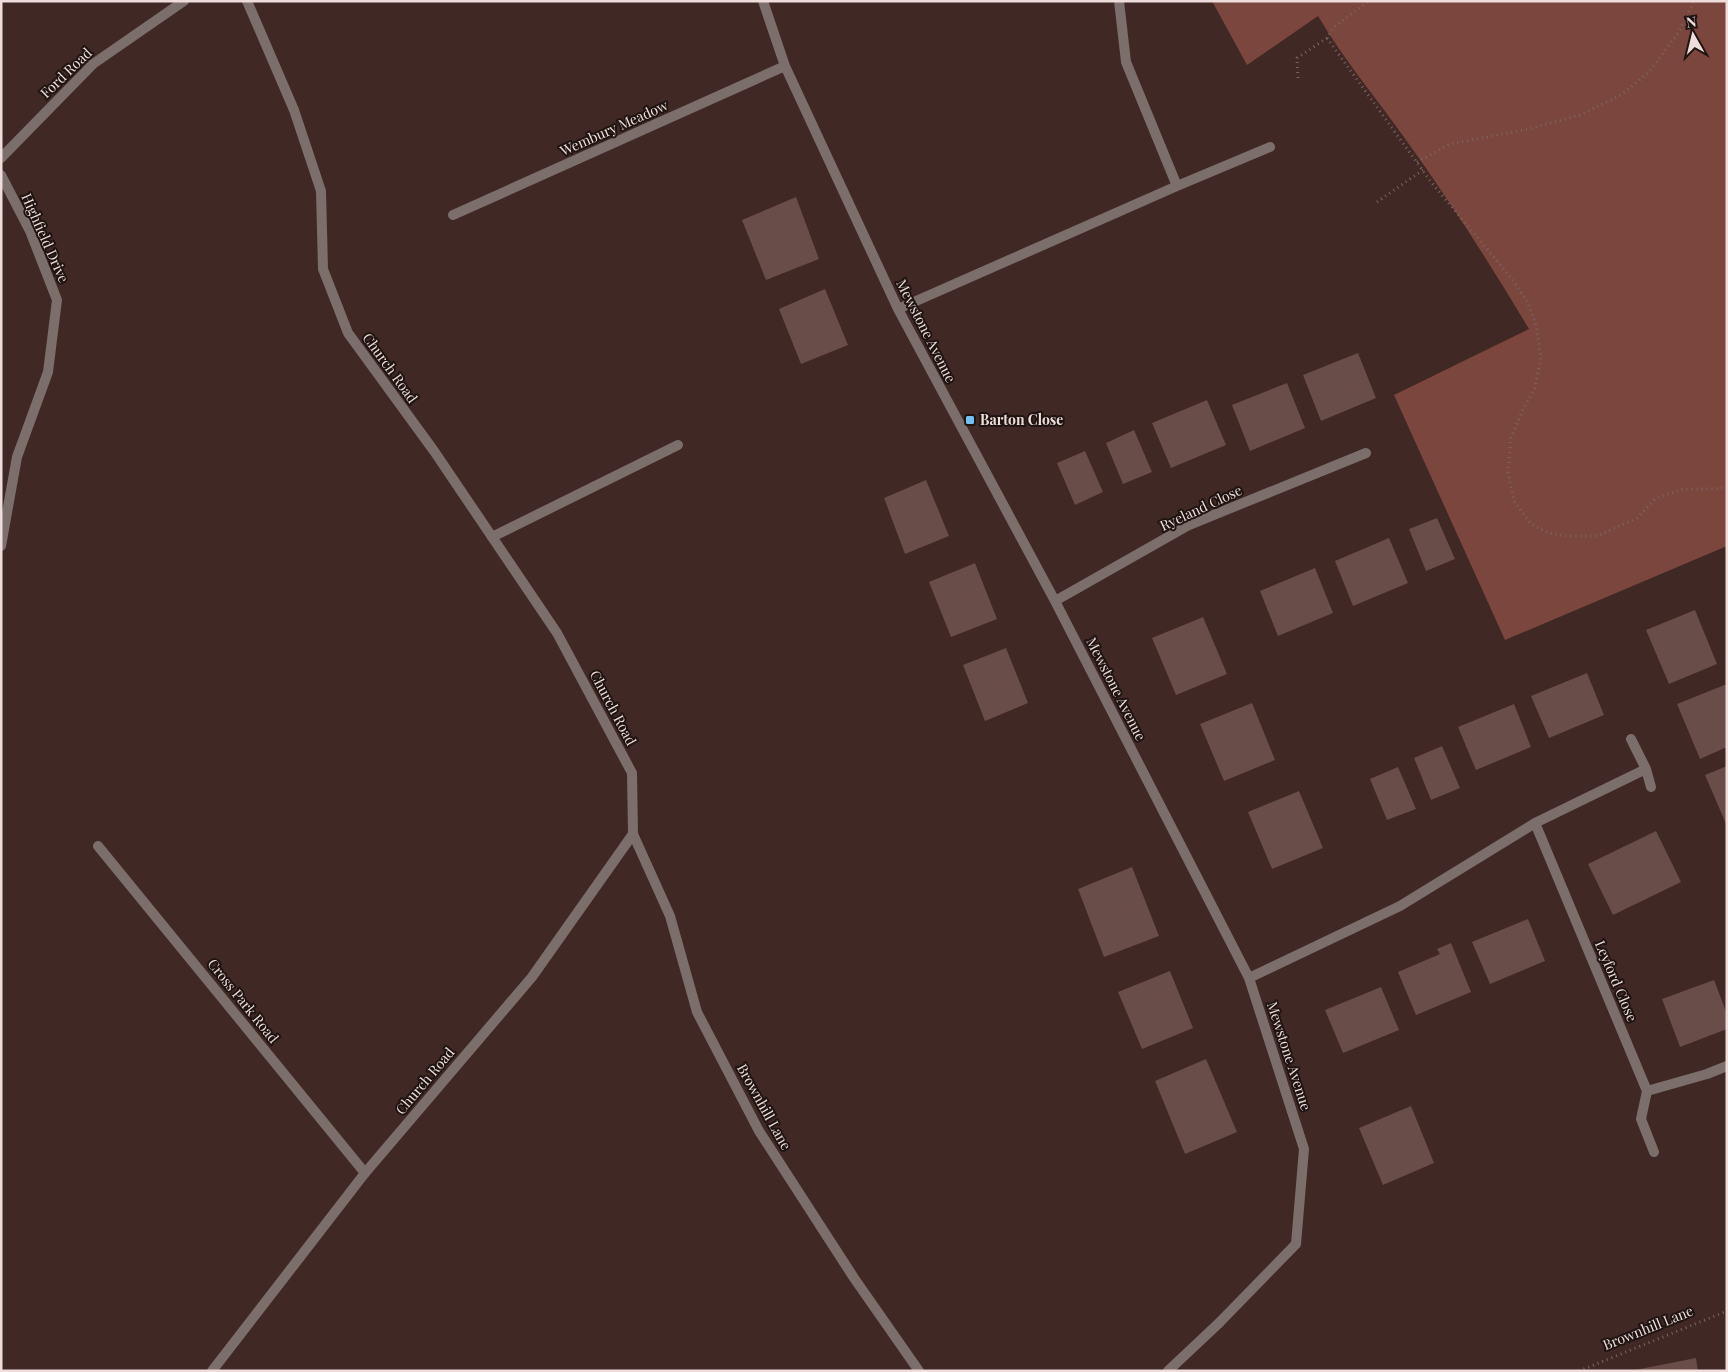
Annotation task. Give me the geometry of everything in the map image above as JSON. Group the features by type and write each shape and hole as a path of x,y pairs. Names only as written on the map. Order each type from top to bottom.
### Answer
{"street":[{"name":"Ford Road","path":"1,158 93,64 184,1"},
{"name":"Church Road","path":"212,1371 365,1173 532,977 632,834 632,773 557,634 434,452 348,333 323,269 321,191 294,110 247,1"},
{"name":"Mewstone Avenue","path":"763,1 785,66 898,309 1055,601 1249,978 1304,1149 1296,1244 1219,1323 1168,1371"},
{"path":"1119,1 1126,62 1177,186"},
{"name":"Wembury Meadow","path":"453,215 785,66"},
{"path":"898,309 1270,147"},
{"name":"Highfield Drive","path":"1,176 30,231 57,300 48,372 17,457 1,546"},
{"path":"492,537 678,445"},
{"name":"Ryeland Close","path":"1055,601 1189,525 1366,453"},
{"path":"1631,739 1646,769 1651,787"},
{"path":"1249,978 1400,906 1535,823 1646,769"},
{"name":"Leyford Close","path":"1535,823 1647,1091"},
{"name":"Brownhill Lane","path":"632,834 670,916 697,1012 759,1131 854,1278 919,1371"},
{"name":"Cross Park Road","path":"98,846 365,1173"},
{"path":"1654,1152 1641,1119 1647,1091 1707,1074 1727,1066"}],"path":[{"path":"1298,78 1297,58 1327,38 1334,27 1369,1"},
{"path":"1416,162 1450,144 1528,129 1580,115 1621,95 1649,72 1678,33 1694,1"},
{"path":"1327,38 1422,170 1528,301 1536,325 1541,357 1535,388 1523,409 1511,438 1508,473 1514,501 1531,524 1548,533 1568,536 1597,536 1637,518 1656,498 1683,489 1727,487"},
{"path":"1377,202 1422,170"},
{"name":"Brownhill Lane","path":"1580,1371 1727,1311"}],"shaded area":[{"path":"1212,1 1727,1 1727,546 1505,640 1394,395 1529,329 1485,257 1438,186 1350,64 1318,16 1247,65"}],"building":[{"path":"796,197 819,259 766,280 742,220"},
{"path":"825,289 848,345 801,364 779,309"},
{"path":"1358,353 1376,398 1321,421 1303,375"},
{"path":"1287,383 1305,428 1250,451 1232,405"},
{"path":"1207,400 1226,445 1171,468 1152,423"},
{"path":"1134,430 1152,472 1123,484 1106,443"},
{"path":"1085,451 1103,492 1075,505 1057,463"},
{"path":"926,480 949,536 905,554 884,498"},
{"path":"1437,518 1455,559 1426,571 1409,529"},
{"path":"1389,538 1408,583 1353,606 1335,561"},
{"path":"975,563 997,619 951,637 929,582"},
{"path":"1315,568 1333,613 1278,636 1260,591"},
{"path":"1695,610 1717,664 1669,684 1646,630"},
{"path":"1203,617 1227,674 1176,695 1152,638"},
{"path":"1006,648 1028,703 985,721 963,665"},
{"path":"1587,673 1604,715 1549,738 1531,696"},
{"path":"1727,684 1727,747 1700,759 1677,704"},
{"path":"1252,703 1275,760 1224,781 1200,724"},
{"path":"1514,704 1531,747 1476,770 1458,727"},
{"path":"1442,746 1460,788 1431,800 1414,758"},
{"path":"1727,766 1727,826 1705,775"},
{"path":"1398,767 1416,809 1387,820 1370,779"},
{"path":"1299,791 1323,848 1272,869 1248,812"},
{"path":"1656,831 1681,882 1613,915 1588,864"},
{"path":"1132,867 1159,936 1104,957 1078,889"},
{"path":"1528,919 1545,961 1490,984 1472,942"},
{"path":"1451,943 1471,992 1416,1015 1398,972 1440,954 1437,949"},
{"path":"1170,971 1193,1028 1142,1049 1118,992"},
{"path":"1714,980 1727,1014 1727,1029 1680,1047 1662,999"},
{"path":"1381,987 1399,1030 1343,1053 1325,1010"},
{"path":"1206,1059 1237,1132 1185,1154 1155,1081"},
{"path":"1411,1106 1434,1163 1383,1185 1359,1128"},
{"path":"1696,1358 1698,1371 1635,1370"}],"place":[{"name":"Barton Close","path":"970,420"}]}
